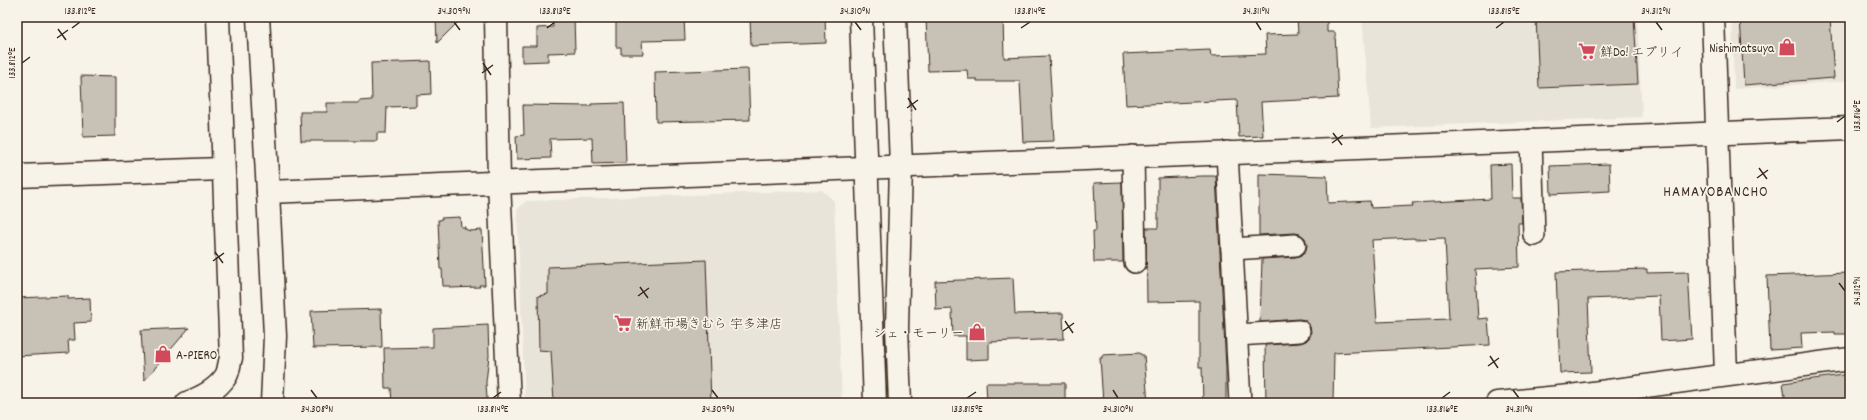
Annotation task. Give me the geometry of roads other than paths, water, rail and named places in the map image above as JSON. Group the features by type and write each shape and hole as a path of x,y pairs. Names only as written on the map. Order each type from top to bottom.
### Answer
{"street":[{"path":"187,403 204,396 216,388 227,375 231,358 218,17"},
{"path":"258,17 275,336 272,403"},
{"path":"496,17 499,182 509,403"},
{"path":"861,17 875,403"},
{"path":"895,17 901,165 897,328 900,403"},
{"path":"1713,17 1716,133 1726,374"},
{"path":"268,192 901,165 1850,128"},
{"path":"1531,140 1534,235"},
{"path":"1227,152 1240,403"},
{"path":"1133,156 1136,262"},
{"path":"17,176 223,169"},
{"path":"1232,249 1295,245"},
{"path":"1237,335 1299,331"},
{"path":"1497,403 1570,396 1726,374 1850,359"}],"place":[{"name":"Nishimatsuya","path":"1787,47"},
{"name":"鮮Do! エブリイ","path":"1587,51"},
{"name":"新鮮市場きむら 宇多津店","path":"623,323"},
{"name":"シェ・モーリー","path":"977,332"},
{"name":"A-PIERO","path":"163,354"}],"district":[{"name":"HAMAYOBANCHO","path":"1716,191"}]}
